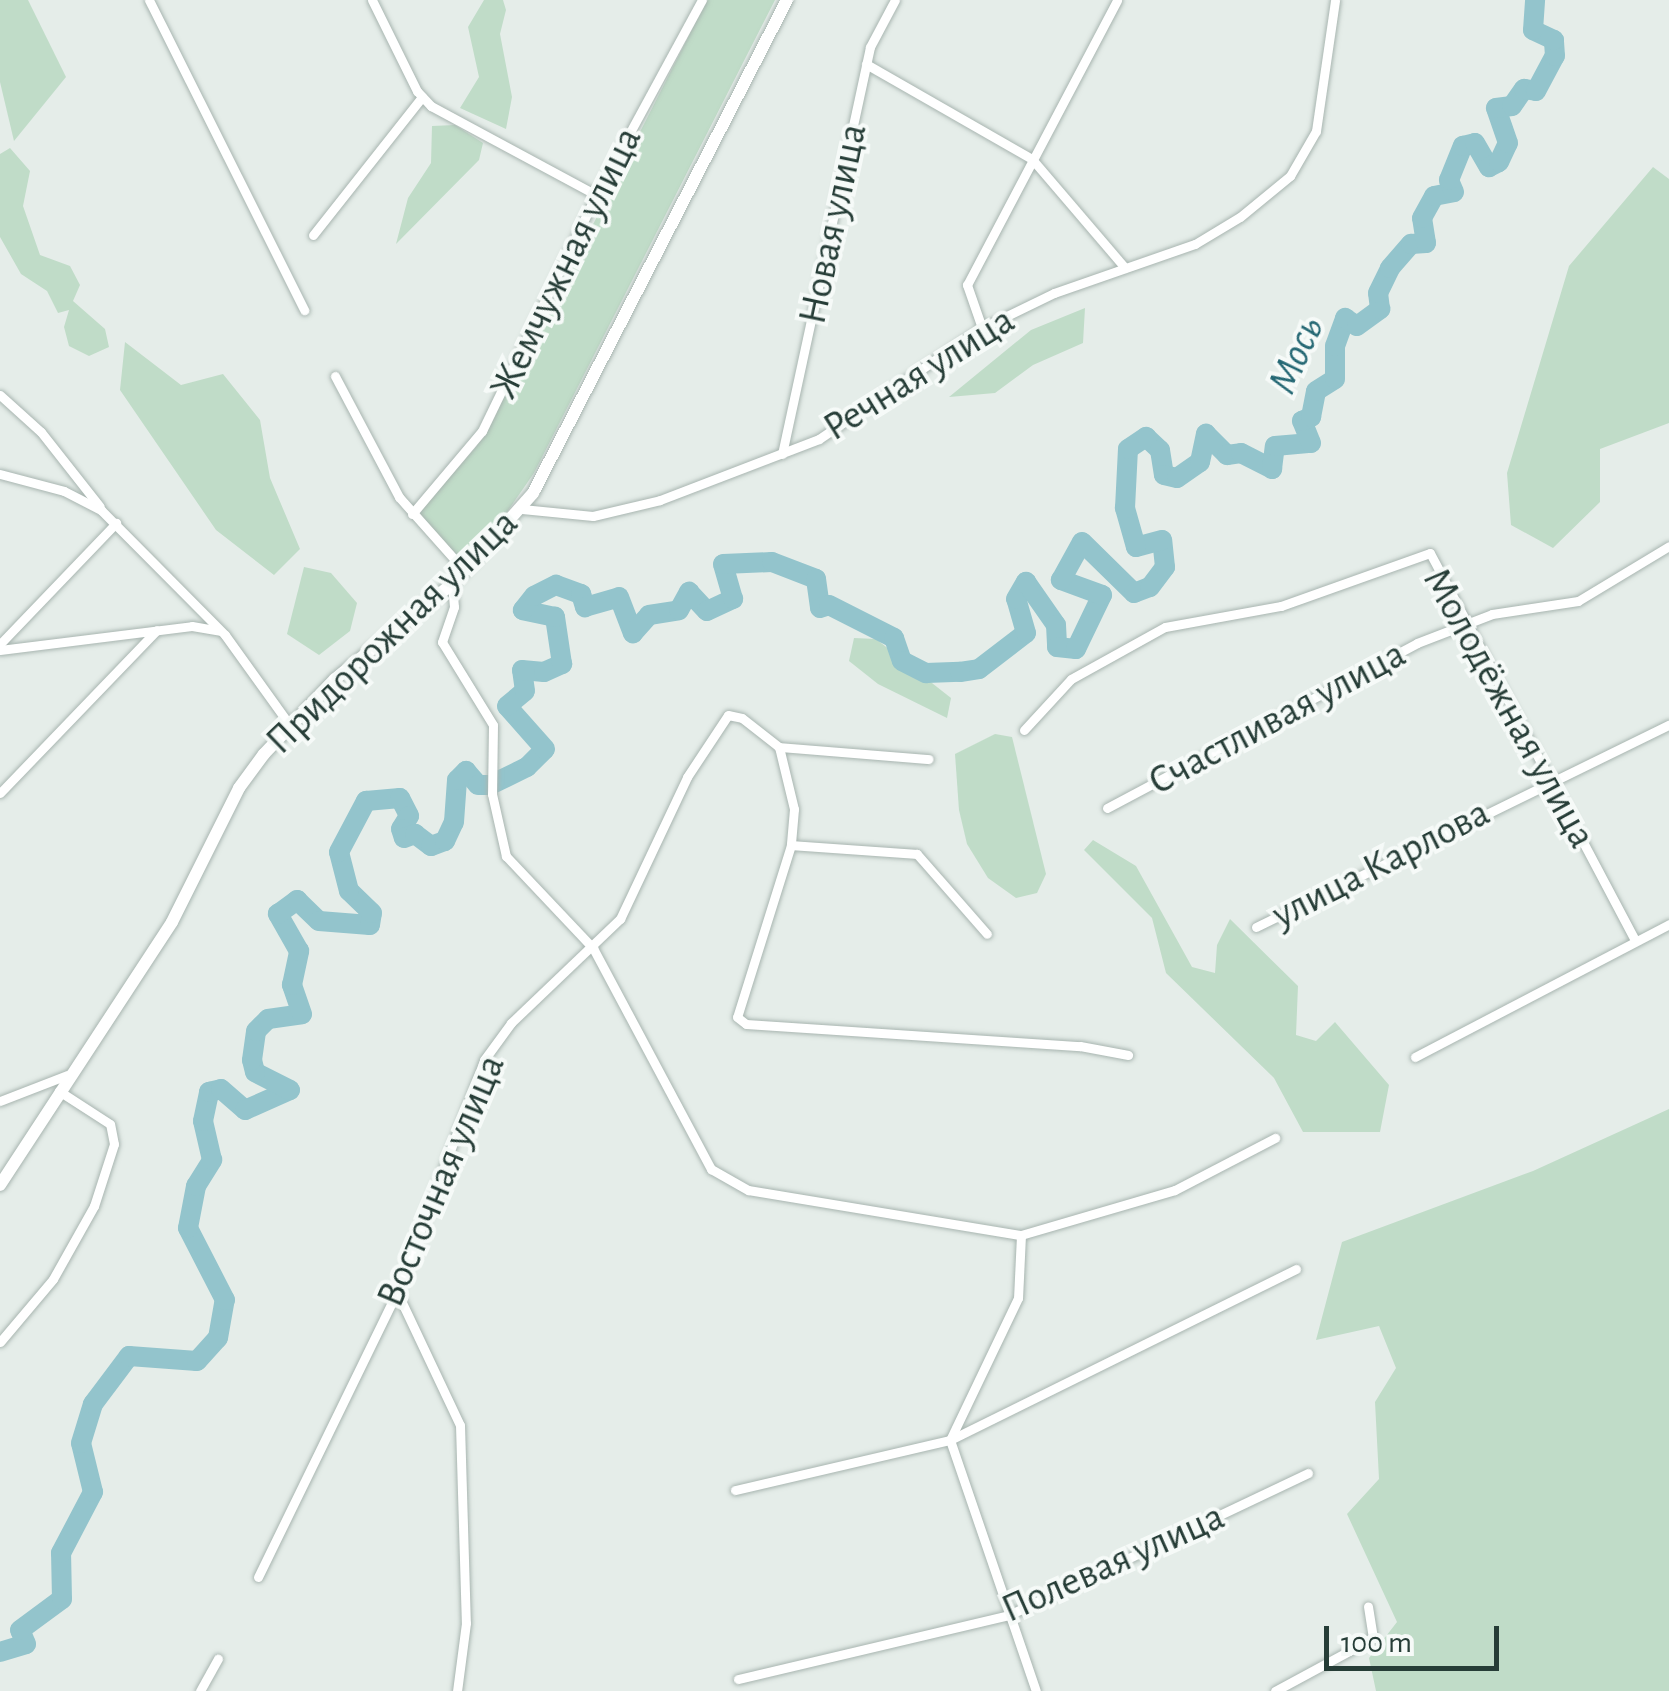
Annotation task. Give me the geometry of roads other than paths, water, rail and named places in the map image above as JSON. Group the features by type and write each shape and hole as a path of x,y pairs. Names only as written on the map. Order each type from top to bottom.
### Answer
{"street":[{"path":"149,0 304,310"},
{"path":"372,0 422,96 596,195"},
{"name":"Жемчужная улица","path":"412,514 482,431 596,195 702,0"},
{"name":"Придорожная улица","path":"0,1185 56,1090 172,922 239,788 289,724 452,584 522,509 786,0"},
{"name":"Новая улица","path":"782,454 866,64 896,0"},
{"path":"982,328 967,285 1117,0"},
{"name":"Речная улица","path":"522,509 592,516 660,500 782,454 860,416 982,328 1125,268 1195,244 1290,176 1325,100 1325,47 1335,0"},
{"path":"866,64 1032,159 1125,268"},
{"path":"313,235 422,96"},
{"path":"336,376 412,514 464,570"},
{"path":"0,395 41,432 101,510 225,635 289,724"},
{"path":"0,474 64,491 101,510"},
{"path":"0,647 116,523"},
{"name":"Счастливая улица","path":"1107,808 1417,643 1469,624 1578,601 1669,546"},
{"name":"Молодёжная улица","path":"1024,730 1071,679 1166,626 1281,606 1430,553 1635,940"},
{"path":"452,584 454,608 442,642 488,710 492,794 506,856 592,948 711,1169 748,1190 1021,1235 1175,1190 1274,1138"},
{"path":"0,647 210,626 225,635"},
{"path":"0,793 157,630"},
{"name":"Восточная улица","path":"258,1577 396,1292 484,1060 512,1023 592,948 639,888 716,726 728,714 742,718 779,747"},
{"name":"улица Карлова","path":"1256,927 1549,780 1669,725"},
{"path":"929,759 779,747 794,809 790,846 754,950 737,1016 746,1024 1080,1046 1128,1056"},
{"path":"790,846 918,854 987,934"},
{"path":"1415,1056 1669,924"},
{"path":"0,1101 66,1075"},
{"path":"0,1342 53,1279 94,1206 114,1144 110,1124 56,1090"},
{"path":"1021,1235 1018,1298 950,1440 1036,1691"},
{"path":"735,1490 950,1440 1296,1269"},
{"path":"396,1292 460,1425 466,1624 457,1691"},
{"name":"Полевая улица","path":"738,1679 1009,1615 1308,1473"},
{"path":"1275,1691 1373,1638 1368,1606"},
{"path":"200,1691 218,1659"}],"waterway":[{"name":"Мось","path":"0,1652 26,1644 20,1630 62,1599 61,1553 93,1492 81,1443 93,1404 129,1356 197,1361 218,1338 225,1300 188,1228 196,1186 212,1160 203,1121 209,1092 221,1089 245,1110 290,1090 255,1072 252,1060 256,1031 268,1019 302,1014 292,985 299,951 278,914 297,900 319,921 370,925 372,913 349,891 339,852 366,801 400,798 409,816 401,829 404,838 415,834 431,846 445,841 454,822 457,780 466,771 478,785 490,785 527,767 545,749 507,706 525,691 522,670 544,672 562,664 555,617 523,610 534,596 556,585 581,594 585,607 619,597 633,633 649,615 679,610 689,592 707,611 733,599 723,564 772,562 816,579 820,608 829,605 894,638 902,661 926,673 979,669 1026,633 1016,599 1026,582 1056,625 1057,647 1076,649 1102,595 1061,580 1082,542 1134,593 1150,587 1165,567 1162,540 1136,547 1125,508 1128,449 1146,437 1160,450 1164,475 1177,478 1200,462 1206,434 1227,455 1241,453 1272,469 1275,446 1311,443 1302,421 1311,417 1316,391 1335,379 1335,346 1345,318 1357,326 1380,309 1378,293 1390,268 1411,244 1426,243 1422,218 1434,196 1454,192 1449,180 1463,146 1475,143 1489,167 1499,162 1508,143 1496,108 1512,106 1524,89 1536,91 1555,56 1554,40 1533,30 1535,0"}]}
